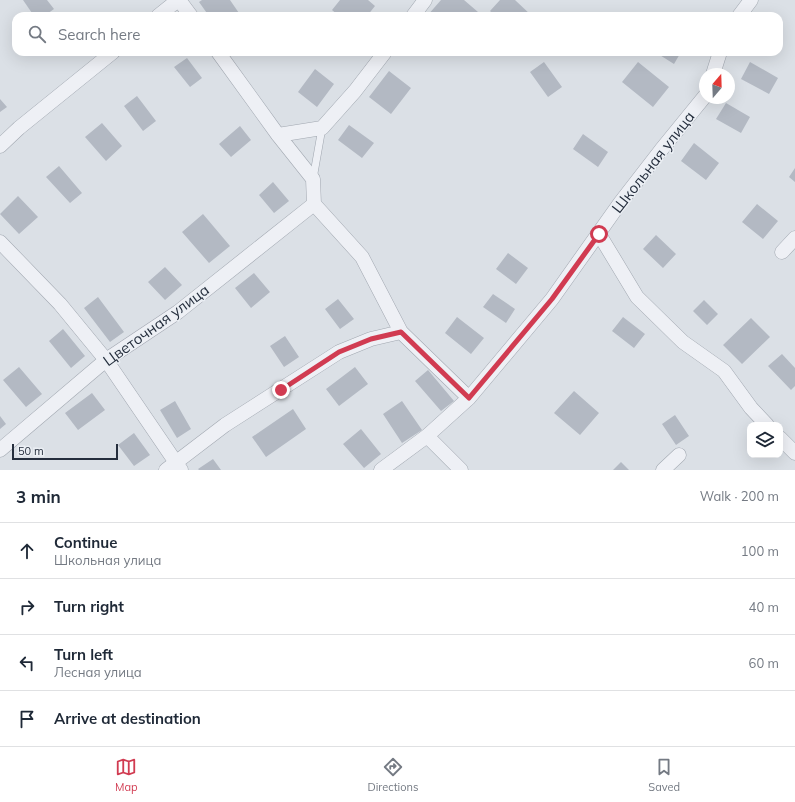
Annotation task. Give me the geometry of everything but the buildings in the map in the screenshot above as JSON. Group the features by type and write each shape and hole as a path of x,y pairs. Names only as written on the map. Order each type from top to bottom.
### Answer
{"street":[{"path":"163,12 179,0 188,12"},
{"path":"416,12 425,0"},
{"path":"742,12 750,0"},
{"path":"0,146 19,128 108,56"},
{"path":"221,56 278,135 313,179 314,204 362,257 401,332 469,398"},
{"path":"278,135 322,128 355,91 382,56"},
{"path":"715,68 719,56"},
{"name":"Школьная улица","path":"380,470 427,436 469,398 552,299 620,203 699,103"},
{"name":"Цветочная улица","path":"0,450 106,360 178,312 314,204"},
{"path":"599,234 637,296 683,342 724,371 751,408 764,422"},
{"path":"782,252 795,238"},
{"path":"0,242 60,304 106,360 174,468 225,425 339,352 371,339 401,332"},
{"path":"427,436 461,470"},
{"path":"783,441 795,453"},
{"path":"663,470 679,455"}],"lane":[{"path":"313,179 322,128"}],"route":[{"path":"281,390 339,352 371,339 401,332 469,398 552,299 599,234"}]}
